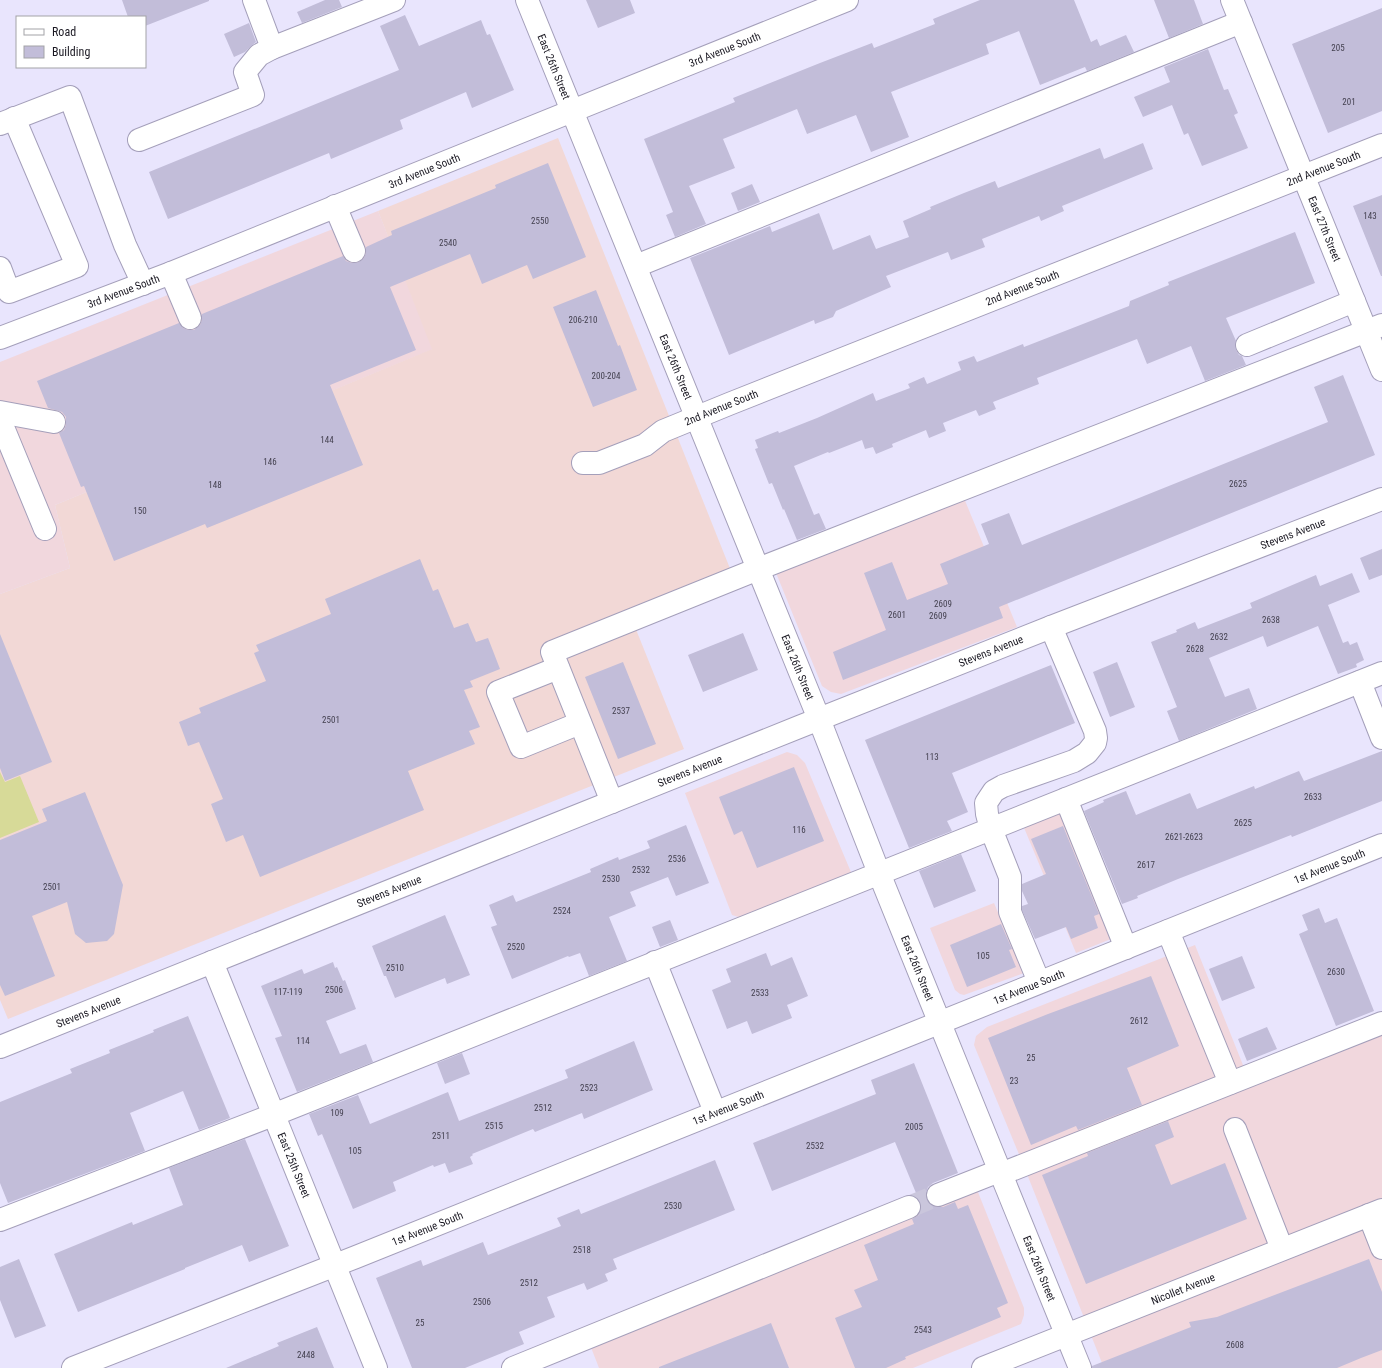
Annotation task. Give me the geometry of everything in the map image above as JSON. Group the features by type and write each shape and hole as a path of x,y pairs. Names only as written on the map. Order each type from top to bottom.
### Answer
{"street":[{"path":"254,0 272,48"},
{"path":"139,140 253,95 245,72 259,55 272,48 394,0"},
{"name":"East 26th Street","path":"527,0 636,266 819,719 939,1022 1080,1368"},
{"name":"3rd Avenue South","path":"0,338 171,273 847,0"},
{"path":"636,266 1237,6"},
{"name":"East 27th Street","path":"1237,6 1354,301 1374,328 1382,370"},
{"path":"0,268 9,292 77,266 7,121 70,97 125,245 143,284"},
{"name":"2nd Avenue South","path":"663,431 1382,145"},
{"path":"335,206 354,251"},
{"path":"171,273 190,318"},
{"path":"1247,345 1354,301"},
{"path":"612,802 552,652 758,569 1374,328"},
{"path":"0,412 54,422"},
{"path":"0,420 45,529"},
{"name":"Stevens Avenue","path":"0,1047 1051,627 1382,499"},
{"path":"1039,982 1010,912 1010,878 991,829 986,803 994,791 1003,786 1074,761 1087,753 1095,743 1095,731 1051,627"},
{"path":"558,668 498,692 521,747 580,723"},
{"path":"0,1220 273,1115 1382,673"},
{"path":"1360,682 1382,738"},
{"path":"1066,800 1126,948"},
{"name":"1st Avenue South","path":"73,1368 1382,845"},
{"path":"1168,931 1230,1083"},
{"name":"East 25th Street","path":"212,962 376,1368"},
{"path":"655,962 715,1112"},
{"path":"938,1195 1000,1173 1382,1023"},
{"path":"1235,1129 1282,1249"},
{"path":"513,1368 909,1207"},
{"path":"1375,1212 1382,1248"},
{"name":"Nicollet Avenue","path":"983,1368 1375,1212"}],"shaded area":[{"path":"558,138 735,581 633,622 684,749 8,1019 0,1000 0,594 70,568 55,505 432,349 378,211"},
{"path":"378,211 433,349 55,505 70,568 0,594 0,362"},
{"path":"959,486 1017,627 841,694 831,692 822,686 772,563"},
{"path":"787,752 797,755 805,763 856,884 759,923 732,915 685,793"},
{"path":"1069,797 1126,933 1076,953 1020,818"},
{"path":"994,903 1024,973 964,995 960,994 955,990 930,928"},
{"path":"1195,945 1249,1080 1382,1027 1382,1368 1104,1368 974,1045 976,1036 987,1027"},
{"path":"972,1177 1024,1308 1024,1315 1021,1324 913,1368 599,1368 585,1332"}],"green space":[{"path":"0,772 5,782 20,776 39,822 0,838"}],"building":[{"path":"122,0 209,0 146,26 146,16 128,16"},
{"path":"325,0 339,0 342,7 302,23 297,12"},
{"path":"586,0 630,0 635,13 598,28"},
{"path":"980,0 1074,0 1091,42 1097,39 1100,46 1126,35 1134,52 1087,71 1085,67 1040,85 1019,31 986,44 989,54 891,92 909,137 871,152 856,115 807,134 797,109 723,139 735,168 689,186 706,224 675,237 666,215 673,212 644,139 735,102 733,98 820,63 872,43 874,48 935,24 933,19"},
{"path":"1154,0 1194,0 1203,24 1169,38"},
{"path":"1382,8 1382,111 1328,133 1292,44"},
{"path":"405,15 419,46 481,20 487,35 490,34 514,90 472,108 466,92 400,120 403,129 331,159 329,153 168,219 149,172 399,70 380,26"},
{"path":"249,23 256,42 245,52 234,57 224,34"},
{"path":"1208,49 1224,90 1228,89 1238,113 1234,115 1248,148 1202,166 1188,133 1184,135 1172,105 1143,117 1134,97 1170,82 1164,67"},
{"path":"1143,143 1153,169 1062,206 1064,211 1041,221 1039,216 982,239 985,247 951,260 948,252 886,276 891,287 836,311 833,317 815,324 814,320 729,355 690,258 770,226 772,232 819,213 833,250 870,235 876,249 909,237 903,221 931,209 930,207 964,193 995,181 998,188 1100,148 1104,159"},
{"path":"548,163 586,257 533,279 527,265 482,284 470,254 390,287 416,350 330,385 363,465 207,528 205,524 114,561 84,486 81,487 59,433 64,430 66,425 66,417 62,412 48,408 37,381 179,323 183,328 194,330 200,325 202,314 343,256 346,261 352,263 359,262 364,258 366,247 392,235 391,231 496,188 495,185"},
{"path":"752,184 760,202 738,211 731,193"},
{"path":"1382,195 1382,276 1381,276 1353,206"},
{"path":"1295,232 1315,283 1226,318 1236,341 1236,350 1239,355 1242,356 1246,365 1205,381 1191,346 1147,364 1137,339 1037,378 1039,384 993,402 996,409 979,416 976,410 943,423 946,431 929,438 926,430 892,444 893,447 876,454 873,447 865,449 862,440 829,453 828,452 794,466 814,515 819,513 826,529 797,540 772,483 769,484 755,449 758,448 755,440 778,431 779,433 817,418 873,393 876,401 910,388 908,384 924,377 927,384 961,370 958,362 974,356 977,362 1023,344 1024,347 1129,306 1130,301 1169,285 1168,282"},
{"path":"596,290 618,346 620,345 637,390 593,407 553,307"},
{"path":"1343,375 1375,455 999,607 1003,618 843,680 833,652 886,630 864,573 892,562 907,600 948,584 940,564 989,544 981,524 1009,513 1022,545 1328,422 1314,387"},
{"path":"1382,549 1382,575 1369,580 1360,558"},
{"path":"420,559 433,591 438,589 454,628 468,623 476,642 488,638 500,669 470,681 473,687 464,690 480,727 469,731 475,744 408,771 424,810 260,877 243,835 226,842 211,804 223,799 199,742 188,746 179,722 201,713 199,708 266,681 254,653 259,651 256,645 331,614 325,599"},
{"path":"1352,573 1360,592 1328,605 1343,643 1348,641 1350,645 1357,642 1364,660 1356,664 1357,667 1338,674 1318,626 1267,647 1263,636 1209,658 1225,697 1249,688 1257,709 1179,741 1167,711 1177,707 1151,642 1177,632 1176,630 1195,622 1198,629 1252,608 1250,603 1316,575 1320,586"},
{"path":"743,633 758,670 703,692 688,655"},
{"path":"0,634 52,762 5,781 0,768"},
{"path":"623,662 656,744 618,759 585,677"},
{"path":"1117,662 1135,707 1110,717 1093,672"},
{"path":"1051,665 1075,723 952,773 968,812 947,821 952,831 909,848 865,740"},
{"path":"1382,751 1382,801 1292,837 1291,835 1178,879 1122,904 1084,811 1104,802 1103,800 1126,791 1136,815 1190,793 1197,809 1254,786 1255,789 1299,771 1304,781"},
{"path":"794,767 824,841 757,868 742,831 734,835 719,797"},
{"path":"85,792 123,885 114,934 107,941 86,943 75,934 67,902 32,916 55,976 5,996 0,985 0,840 47,821 42,809"},
{"path":"686,825 709,883 676,896 668,877 630,892 636,906 609,917 627,961 589,976 580,953 569,957 568,956 512,979 491,927 497,925 489,905 513,895 516,902 591,872 590,869 618,857 619,860 650,848 647,841"},
{"path":"1063,826 1099,914 1094,916 1098,928 1071,939 1066,927 1035,939 1022,910 1022,906 1028,904 1022,891 1022,884 1046,874 1031,839"},
{"path":"961,854 976,891 934,908 919,871"},
{"path":"1319,908 1325,923 1337,918 1374,1011 1336,1026 1299,934 1308,930 1302,915"},
{"path":"445,915 470,975 447,984 445,978 395,998 372,946"},
{"path":"670,920 678,940 660,947 652,927"},
{"path":"1001,924 1012,949 1009,950 1016,967 967,987 950,945"},
{"path":"766,953 771,966 792,957 808,996 787,1005 792,1018 752,1034 747,1021 727,1029 712,990 731,982 726,969"},
{"path":"1242,956 1255,988 1222,1001 1209,969"},
{"path":"333,962 335,968 337,967 343,981 345,980 356,1009 326,1021 340,1054 366,1044 373,1062 297,1092 275,1038 282,1036 261,986 302,969 304,974"},
{"path":"1151,976 1179,1046 1127,1068 1142,1105 1078,1130 1076,1126 1031,1145 988,1038"},
{"path":"188,1016 230,1118 199,1130 183,1091 130,1113 145,1151 8,1203 0,1183 0,1102 72,1073 70,1069 110,1053 109,1050 154,1032 153,1030"},
{"path":"1267,1027 1277,1049 1247,1061 1238,1039"},
{"path":"634,1041 653,1090 584,1119 582,1113 535,1132 533,1129 472,1154 473,1155 470,1157 473,1164 449,1173 445,1163 434,1167 433,1165 393,1182 396,1191 353,1209 322,1134 318,1136 309,1114 358,1095 370,1124 448,1092 459,1121 568,1078 565,1070"},
{"path":"462,1053 470,1074 445,1084 437,1063"},
{"path":"914,1063 958,1173 933,1183 928,1187 926,1199 930,1204 937,1207 943,1207 955,1202 958,1209 968,1205 1008,1303 997,1308 1001,1317 905,1357 906,1359 886,1368 855,1368 835,1318 862,1307 854,1290 878,1280 864,1245 914,1224 912,1219 919,1215 921,1209 920,1202 917,1197 912,1195 916,1193 895,1142 772,1191 753,1143 876,1094 871,1080"},
{"path":"1168,1121 1174,1137 1155,1145 1171,1185 1225,1163 1247,1219 1086,1284 1042,1175 1088,1156 1087,1153"},
{"path":"245,1139 289,1246 249,1262 242,1245 78,1312 54,1254 132,1222 133,1225 183,1205 169,1168"},
{"path":"715,1160 735,1210 613,1259 617,1269 605,1274 608,1281 587,1290 584,1283 547,1297 555,1317 519,1332 524,1344 465,1368 412,1368 376,1278 421,1260 423,1266 483,1242 488,1255 561,1226 557,1218 579,1209 581,1214"},
{"path":"19,1259 46,1326 15,1338 0,1300 0,1267"},
{"path":"1369,1259 1382,1292 1382,1350 1337,1368 1092,1368 1092,1366 1191,1327 1189,1322 1217,1317"},
{"path":"771,1323 789,1368 659,1368 659,1367"},
{"path":"317,1327 334,1368 226,1368 279,1346 277,1343"}],"tunnel":[{"path":"909,1207 938,1195"}]}
